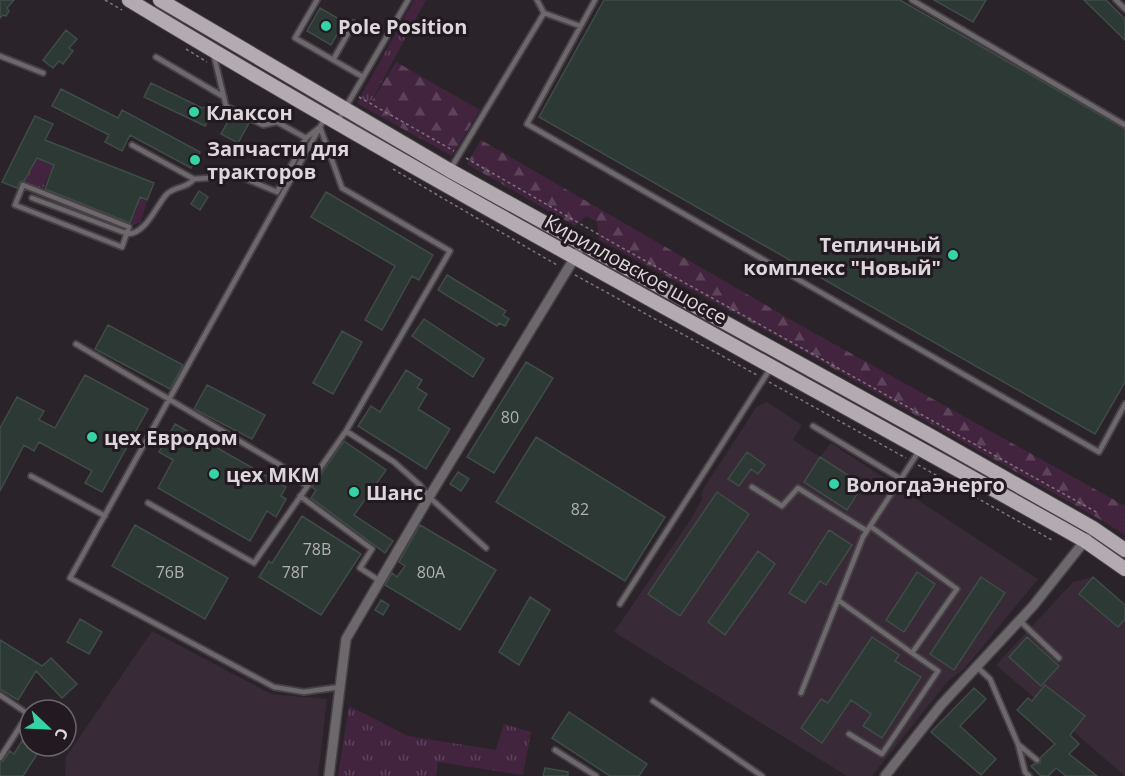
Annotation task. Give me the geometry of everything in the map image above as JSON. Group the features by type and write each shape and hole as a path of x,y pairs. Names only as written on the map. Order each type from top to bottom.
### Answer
{"main road":[{"name":"Кирилловское шоссе","path":"129,0 328,122 920,448 1085,541 1125,569"},
{"name":"Кирилловское шоссе","path":"160,0 449,170 929,435 1093,528 1125,550"}],"street":[{"path":"330,776 346,639 429,497 583,244"},
{"path":"885,776 941,705 1020,621 1093,528"}],"lane":[{"path":"317,0 295,38 363,77"},
{"path":"132,146 194,179 239,176 277,192 306,138 345,110 408,0"},
{"path":"537,0 544,13 580,26"},
{"path":"595,0 527,124 1098,452 1125,404"},
{"path":"912,0 1125,125"},
{"path":"1116,0 1125,9"},
{"path":"449,170 544,13"},
{"path":"333,60 354,23"},
{"path":"212,50 226,106 262,125 277,122 306,138"},
{"path":"0,56 43,73"},
{"path":"156,57 225,97"},
{"path":"328,122 70,578 274,687 304,692 340,687"},
{"path":"148,503 254,563 346,431 450,251 342,188 328,122"},
{"path":"32,198 128,234 134,234 146,223 168,192 189,185 194,179"},
{"path":"23,185 129,226 128,234 122,247 15,205 23,185"},
{"path":"76,344 280,465 307,486"},
{"path":"620,604 772,367"},
{"path":"813,426 901,479"},
{"path":"346,431 394,462 486,548"},
{"path":"801,693 869,528 920,448"},
{"path":"31,476 105,516"},
{"path":"752,487 782,506 798,488 869,528 957,589 912,652"},
{"path":"300,496 372,549 360,568 380,581"},
{"path":"838,600 938,671 882,754 849,734"},
{"path":"1020,621 1059,657"},
{"path":"977,668 990,679 1018,744 1025,772 1029,776"},
{"path":"0,696 28,714 0,758"},
{"path":"653,701 762,776"},
{"path":"1018,744 1037,760"},
{"path":"555,750 596,776"}],"path":[{"path":"354,94 617,245 1098,513"},
{"path":"567,271 1052,540"}],"shaded area":[{"name":"ВологдаЭнерго","path":"767,402 802,425 793,440 820,457 831,443 1038,579 965,668 948,681 872,776 847,776 614,632 691,519 702,499 702,491 757,406"},
{"path":"1093,577 1125,605 1125,776 996,665 1073,582"},
{"path":"152,631 271,694 327,699 318,776 65,776 66,758 78,758 78,739"}],"green space":[{"path":"414,0 426,0 367,109 357,103"},
{"path":"396,62 480,110 452,156 367,109"},
{"path":"481,140 800,325 1125,506 1125,535 792,345 599,239 597,222 586,216 575,226 467,164"},
{"path":"37,159 147,201 141,222 130,226 138,206 50,172 43,188 24,183"},
{"path":"349,706 408,736 496,750 504,724 531,732 523,775 438,762 436,776 338,776"}],"building":[{"path":"0,0 14,0 7,8 9,11 6,16 3,15 0,18"},
{"name":"Тепличный комплекс \"Новый\"","path":"604,0 900,0 1125,129 1125,382 1095,434 539,117"},
{"path":"934,0 986,0 973,22"},
{"path":"1084,0 1106,0 1125,19 1125,40"},
{"name":"Pole Position","path":"320,8 344,22 331,45 307,31"},
{"path":"66,30 77,39 69,48 73,51 63,64 59,61 53,68 43,60"},
{"path":"151,83 202,108 209,106 212,113 205,126 144,97"},
{"path":"61,89 118,118 122,110 200,152 191,168 130,135 122,151 105,142 109,135 52,106"},
{"path":"232,114 249,123 238,143 221,134"},
{"path":"35,116 53,124 45,140 154,183 147,200 140,197 130,223 45,189 54,165 37,158 24,181 20,182 17,188 2,182"},
{"path":"199,191 208,197 200,210 191,204"},
{"path":"326,192 433,255 419,280 412,276 382,330 365,320 395,266 311,217"},
{"path":"447,275 506,311 503,315 509,319 505,326 499,323 497,326 438,290"},
{"path":"424,319 484,359 473,377 412,336"},
{"path":"108,325 183,365 170,389 95,349"},
{"path":"342,331 362,342 333,394 313,383"},
{"path":"526,362 553,378 494,473 467,457"},
{"path":"406,370 422,380 417,388 427,394 418,409 450,429 426,469 358,426 371,406 380,412"},
{"name":"цех Евродом","path":"85,375 148,409 102,492 85,483 92,471 39,442 34,451 24,445 0,491 0,428 17,397 44,411 39,420 55,428"},
{"path":"207,385 265,415 252,439 194,409"},
{"name":"цех МКМ","path":"175,424 286,487 281,496 286,499 276,517 267,511 250,541 158,488 173,460 159,452"},
{"path":"536,437 665,517 625,581 496,502"},
{"path":"344,441 386,470 354,515 393,541 385,553 311,498 316,490 312,487"},
{"path":"747,452 765,465 758,474 751,469 739,486 728,479"},
{"name":"ВологдаЭнерго","path":"820,457 863,485 847,510 804,482"},
{"path":"458,472 469,479 461,491 450,484"},
{"path":"717,492 749,514 680,616 648,594"},
{"path":"302,516 361,554 321,615 259,577 269,561 272,563"},
{"path":"135,525 228,578 205,619 112,566"},
{"path":"420,525 496,570 460,630 385,585 392,573 397,577 405,566 399,562"},
{"path":"829,530 852,545 826,585 820,581 805,603 789,593"},
{"path":"758,551 775,564 725,635 708,622"},
{"path":"917,572 935,584 904,632 886,620"},
{"path":"981,577 1005,593 954,670 930,654"},
{"path":"1093,577 1125,605 1125,619 1118,627 1079,594"},
{"path":"530,597 550,610 519,665 499,652"},
{"path":"381,600 389,605 383,615 375,610"},
{"path":"80,619 102,632 89,654 67,642"},
{"path":"872,637 899,655 895,661 921,677 882,738 863,726 871,714 851,700 822,743 801,728 821,699 828,703"},
{"path":"1027,637 1059,666 1041,686 1009,657"},
{"path":"0,640 42,666 51,658 77,684 62,698 36,671 18,700 0,689"},
{"path":"1045,685 1085,716 1070,735 1079,744 1069,754 1097,776 1066,776 1056,768 1048,776 1041,776 1031,766 1040,763 1041,757 1055,744 1017,710 1028,698 1032,701"},
{"path":"974,688 986,699 960,726 996,759 981,775 931,732"},
{"path":"569,712 647,764 639,776 610,776 552,738"},
{"path":"18,748 18,758 35,758 23,776 0,776 0,762 10,751 14,754"},
{"path":"545,768 568,772 568,776 543,776"}],"place":[{"name":"Pole Position","path":"326,26"},
{"name":"Клаксон","path":"194,112"},
{"name":"Запчасти для тракторов","path":"195,160"},
{"name":"Тепличный комплекс \"Новый\"","path":"953,255"},
{"name":"цех Евродом","path":"92,437"},
{"name":"цех МКМ","path":"214,474"},
{"name":"ВологдаЭнерго","path":"834,484"},
{"name":"Шанс","path":"354,492"}]}
